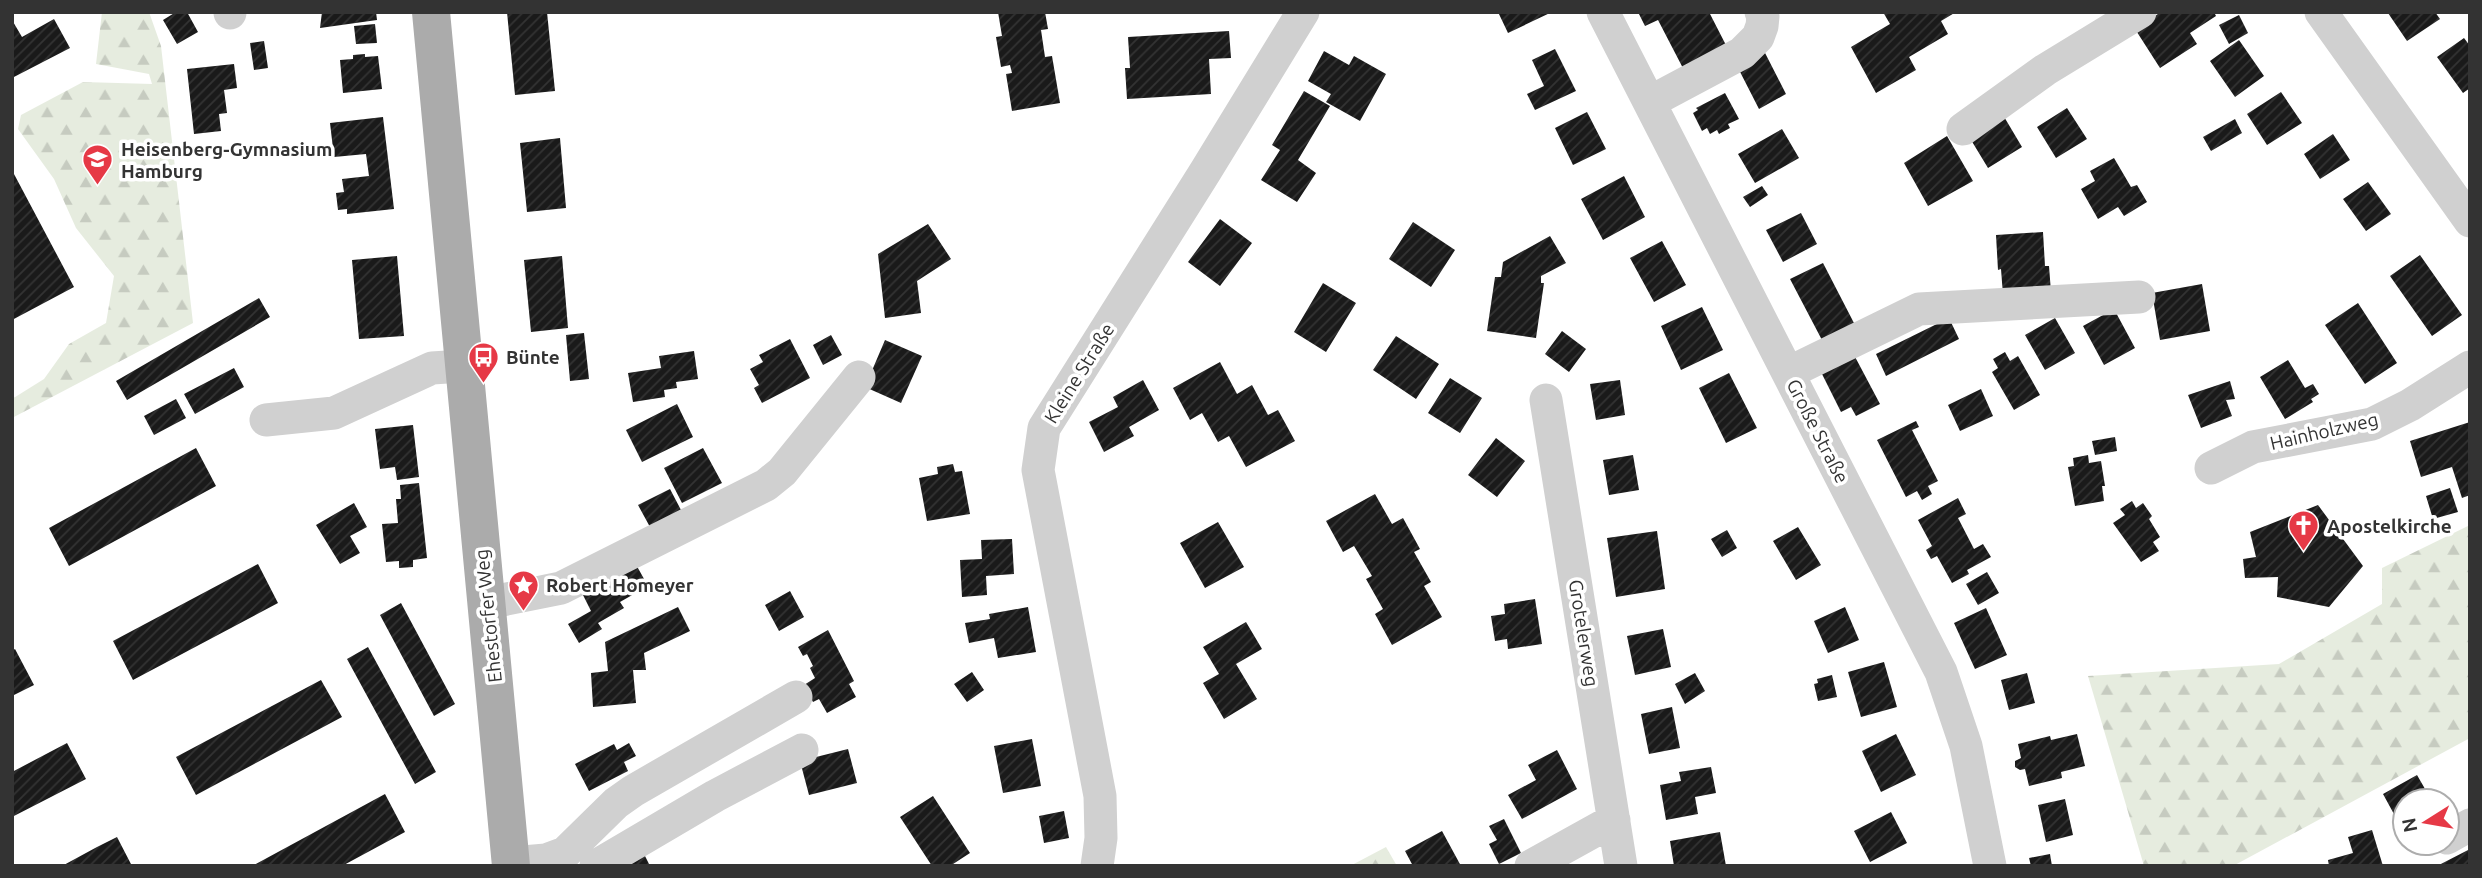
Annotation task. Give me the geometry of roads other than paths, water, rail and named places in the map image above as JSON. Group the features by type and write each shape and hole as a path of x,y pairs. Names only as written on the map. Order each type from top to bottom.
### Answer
{"main road":[{"name":"Ehestorfer Weg","path":"431,12 511,864"}],"street":[{"name":"Kleine Straße","path":"1097,866 1101,838 1100,796 1038,470 1044,428 1303,12"},
{"name":"Große Straße","path":"1604,12 1941,672 1966,746 1990,866"},
{"path":"1650,102 1742,53 1758,37 1763,16 1760,12"},
{"path":"1963,129 2045,70 2140,12"},
{"path":"2321,12 2470,221"},
{"path":"1788,373 1919,309 2139,297"},
{"path":"266,420 334,413 432,368 463,366"},
{"name":"Hainholzweg","path":"2211,468 2253,447 2372,424 2410,405 2470,367"},
{"path":"487,603 561,588 766,485 782,472 859,377"},
{"name":"Grotelerweg","path":"1546,400 1621,866"},
{"path":"511,864 546,860 565,853 616,803 633,791 796,696"},
{"path":"596,866 715,796 802,750"},
{"path":"1531,866 1614,820"}],"place":[{"name":"Heisenberg-Gymnasium Hamburg","path":"98,187"},
{"name":"Bünte","path":"483,384"},
{"name":"Apostelkirche","path":"2304,553"},
{"name":"Robert Homeyer","path":"523,612"}]}
